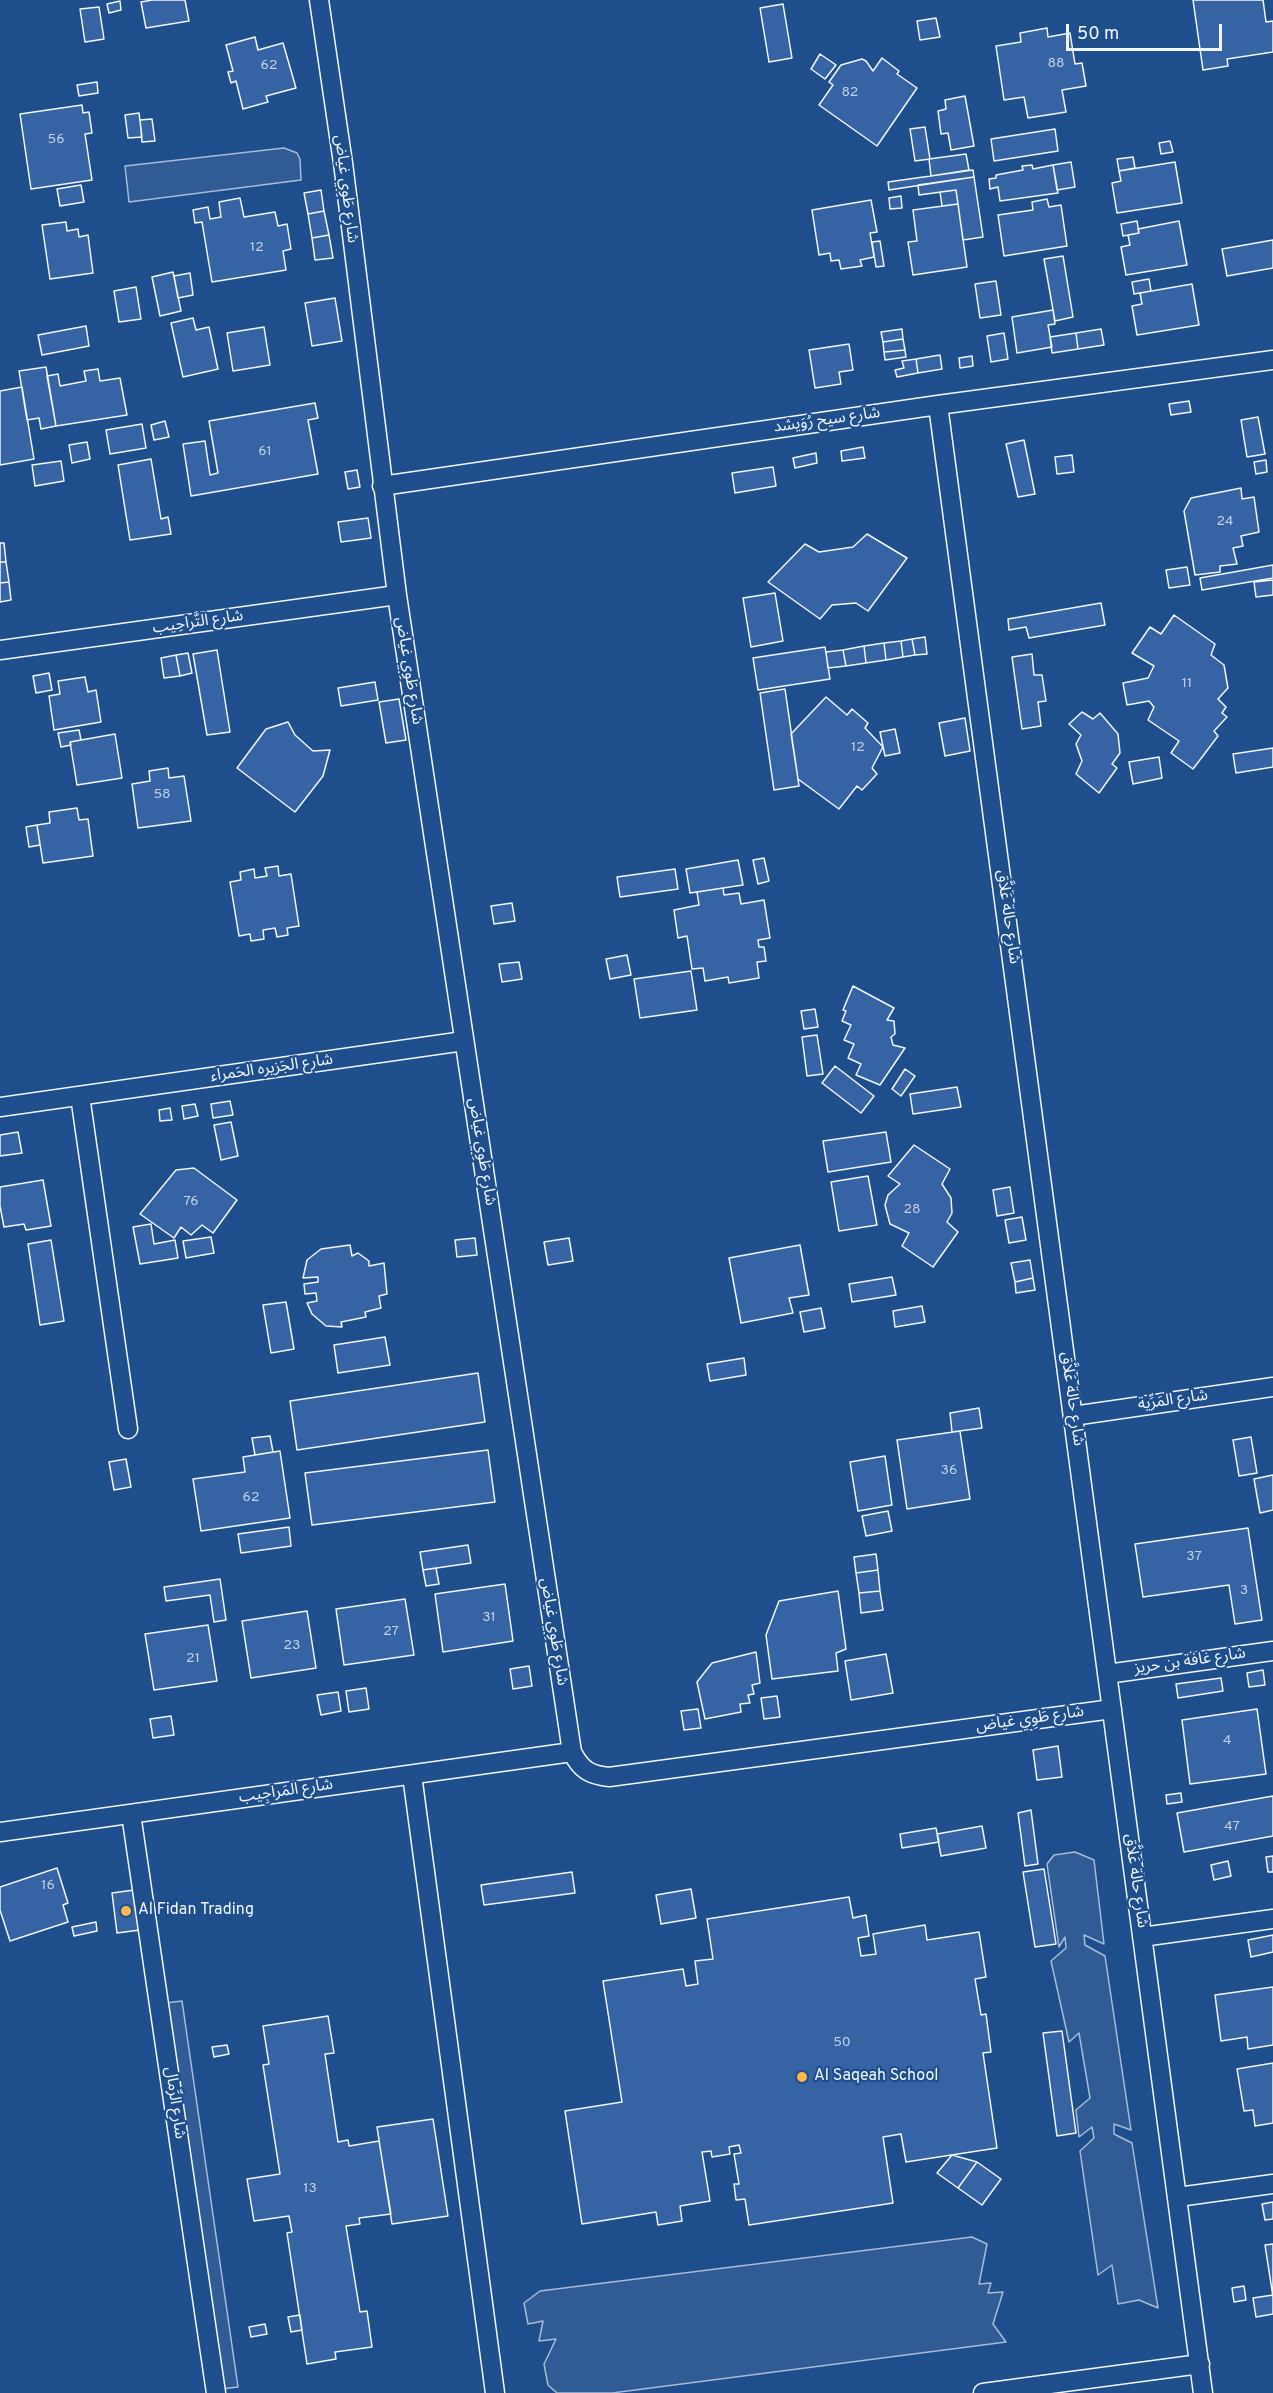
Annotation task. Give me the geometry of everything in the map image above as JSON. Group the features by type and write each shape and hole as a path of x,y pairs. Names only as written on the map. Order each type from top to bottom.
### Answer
{"street":[{"name":"شارع طَوِي غياض","path":"319,0 344,175 397,595 572,1752 578,1764 586,1772 609,1777 1112,1709"},
{"name":"شارع سيح رُوَيشد","path":"382,486 938,405 1273,360"},
{"name":"شارع حالة عَلاَّق","path":"938,405 1203,2393"},
{"name":"شارع التَّراحِيب","path":"0,650 397,595"},
{"name":"شارع الجَزيره الحَمراء","path":"0,1107 464,1041"},
{"path":"80,1096 128,1429"},
{"name":"شارع المَرِّية","path":"1073,1416 1273,1387"},
{"name":"شارع غافة بن حريز","path":"1107,1674 1273,1651"},
{"name":"شارع المَراجِيب","path":"0,1832 572,1752"},
{"path":"412,1775 495,2393"},
{"name":"شارع الرِّمال","path":"131,1814 216,2393"},
{"path":"1143,1937 1273,1918"},
{"path":"1178,2197 1273,2184"},
{"path":"983,2393 1200,2364"}],"shaded area":[{"path":"284,148 297,153 300,159 301,180 129,202 125,166"},
{"path":"1075,1852 1094,1860 1104,1944 1084,1935 1085,1945 1105,1956 1131,2130 1114,2124 1114,2134 1132,2143 1158,2308 1139,2300 1118,2304 1112,2265 1098,2275 1080,2151 1094,2138 1092,2127 1079,2137 1076,2110 1090,2098 1079,2033 1069,2042 1051,1961 1066,1948 1065,1937 1059,1947 1047,1864 1054,1855"},
{"path":"182,2001 238,2387 221,2389 165,2003"},
{"path":"972,2237 987,2244 979,2284 991,2283 988,2293 1003,2292 993,2324 1006,2342 612,2393 557,2393 548,2385 544,2364 556,2339 539,2341 543,2321 528,2324 524,2303 540,2291"}],"building":[{"path":"185,0 189,21 146,28 141,2"},
{"path":"1193,0 1263,0 1266,22 1273,21 1273,52 1227,59 1228,66 1203,70"},
{"path":"120,1 121,10 109,13 107,4"},
{"path":"783,4 792,58 769,62 760,8"},
{"path":"99,7 104,39 85,42 80,9"},
{"path":"936,18 940,37 920,40 917,21"},
{"path":"1047,28 1048,37 1070,33 1075,64 1082,63 1086,86 1062,90 1066,112 1028,118 1024,97 1004,100 996,46 1021,42 1020,33"},
{"path":"255,37 258,50 283,43 296,88 266,96 268,102 243,109 236,81 231,83 228,72 233,71 226,45"},
{"path":"820,54 836,65 825,79 811,69"},
{"path":"882,58 899,71 897,74 917,88 877,146 819,105 833,85 829,82 841,65 862,59 873,71"},
{"path":"97,82 98,93 79,96 77,85"},
{"path":"965,96 974,146 951,150 948,133 941,134 938,111 946,109 945,100"},
{"path":"82,105 83,113 89,112 92,133 85,134 92,180 31,189 20,114"},
{"path":"139,113 142,137 128,138 125,115"},
{"path":"152,119 155,141 142,142 140,120"},
{"path":"925,127 930,159 915,161 910,129"},
{"path":"1055,129 1058,151 994,161 991,139"},
{"path":"1170,141 1173,152 1161,154 1159,143"},
{"path":"966,154 969,170 931,176 929,159"},
{"path":"1133,157 1135,168 1119,171 1117,159"},
{"path":"1071,162 1075,187 1057,190 1053,165"},
{"path":"1175,162 1182,203 1117,213 1112,183 1121,181 1119,171"},
{"path":"1032,165 1033,169 1053,165 1058,193 1000,201 998,187 990,189 989,179 996,178 996,175 1023,170 1022,166"},
{"path":"973,170 974,177 889,190 888,182"},
{"path":"974,177 983,237 963,240 956,190 919,195 918,185"},
{"path":"81,185 84,202 60,206 57,189"},
{"path":"321,190 324,211 308,214 304,193"},
{"path":"956,190 958,204 942,206 940,192"},
{"path":"901,196 902,208 890,209 889,198"},
{"path":"240,198 244,217 275,212 278,226 287,224 291,249 283,251 286,270 212,282 202,222 195,223 193,210 208,207 210,219 221,217 219,202"},
{"path":"1047,199 1049,207 1061,205 1067,246 1004,256 998,215 1033,210 1032,202"},
{"path":"871,200 877,232 870,233 874,257 860,260 862,266 841,269 839,260 831,261 830,253 819,255 812,210"},
{"path":"958,204 967,267 913,275 908,242 917,241 913,210"},
{"path":"324,211 329,235 312,238 308,214"},
{"path":"1137,221 1139,233 1123,236 1121,224"},
{"path":"1179,221 1187,265 1126,275 1121,247 1130,245 1128,235 1139,233 1138,229"},
{"path":"66,222 67,231 78,229 79,237 88,235 93,273 50,279 42,225"},
{"path":"329,235 333,258 315,260 312,238"},
{"path":"1273,240 1273,268 1227,276 1222,249"},
{"path":"880,241 884,266 876,267 872,242"},
{"path":"1063,256 1073,317 1055,321 1044,259"},
{"path":"173,272 181,311 160,316 152,277"},
{"path":"190,273 193,295 178,298 174,276"},
{"path":"1149,279 1151,291 1134,294 1132,282"},
{"path":"996,281 1001,315 980,318 975,284"},
{"path":"1192,284 1199,325 1137,335 1132,306 1142,304 1140,293"},
{"path":"136,287 141,319 119,322 114,291"},
{"path":"335,298 342,341 312,346 305,303"},
{"path":"1053,310 1055,324 1048,325 1052,347 1017,353 1012,317"},
{"path":"193,318 196,330 209,327 218,369 183,377 171,323"},
{"path":"86,326 89,346 42,355 38,335"},
{"path":"264,327 270,365 233,371 227,333"},
{"path":"902,329 903,339 883,342 881,332"},
{"path":"1101,329 1104,345 1078,349 1076,333"},
{"path":"1004,333 1008,359 991,362 987,336"},
{"path":"1076,333 1078,349 1052,353 1050,337"},
{"path":"903,339 905,350 884,352 883,342"},
{"path":"849,344 853,370 839,372 841,384 815,388 809,350"},
{"path":"905,350 906,357 885,360 884,352"},
{"path":"940,355 942,369 918,373 916,359"},
{"path":"972,356 973,366 960,368 959,358"},
{"path":"916,359 918,373 897,377 895,370 904,368 902,361"},
{"path":"46,367 56,426 41,429 39,418 27,420 19,371"},
{"path":"98,369 100,381 120,378 127,415 56,426 47,376 58,374 60,386 86,381 84,371"},
{"path":"22,387 34,459 0,465 0,391"},
{"path":"1189,401 1191,412 1171,415 1169,404"},
{"path":"315,403 318,418 308,420 318,474 191,496 183,444 205,441 210,475 218,473 209,421"},
{"path":"1258,417 1265,454 1247,457 1241,420"},
{"path":"165,421 169,437 154,440 151,425"},
{"path":"142,424 146,448 110,454 106,430"},
{"path":"1024,440 1035,494 1018,497 1006,444"},
{"path":"87,442 90,459 72,463 69,445"},
{"path":"863,447 865,458 842,461 841,451"},
{"path":"816,453 817,463 795,468 793,458"},
{"path":"1072,455 1074,472 1057,474 1055,457"},
{"path":"151,459 161,519 168,517 171,534 130,540 118,465"},
{"path":"1266,460 1267,472 1256,474 1254,462"},
{"path":"61,461 64,481 35,486 32,465"},
{"path":"773,467 776,486 735,493 732,473"},
{"path":"357,470 360,487 348,489 345,472"},
{"path":"1241,488 1242,499 1254,497 1259,532 1241,536 1243,546 1233,548 1237,564 1220,566 1220,572 1195,575 1184,511 1191,498"},
{"path":"368,518 371,538 341,542 338,522"},
{"path":"867,534 907,558 868,611 856,603 832,605 820,619 768,582 805,544 819,552 853,547"},
{"path":"0,543 4,543 6,562 0,562"},
{"path":"0,562 6,562 9,582 0,583"},
{"path":"1273,565 1273,578 1202,590 1200,578"},
{"path":"1187,567 1190,585 1169,588 1166,570"},
{"path":"1273,580 1273,595 1256,597 1254,582"},
{"path":"9,582 11,600 0,602 0,583"},
{"path":"775,593 783,641 751,647 743,598"},
{"path":"1101,603 1105,625 1029,638 1026,627 1009,630 1008,619"},
{"path":"1174,615 1215,644 1211,655 1224,665 1228,688 1218,699 1226,707 1222,713 1227,717 1214,731 1218,736 1193,769 1171,753 1179,741 1148,720 1154,707 1149,701 1127,705 1123,683 1148,678 1154,666 1132,653 1150,627 1161,634"},
{"path":"925,637 927,654 915,655 912,639"},
{"path":"912,639 915,655 903,657 901,641"},
{"path":"901,641 903,657 886,660 884,643"},
{"path":"884,643 886,660 866,663 864,646"},
{"path":"864,646 866,663 846,666 843,650"},
{"path":"825,647 830,679 758,690 753,658"},
{"path":"217,650 230,732 207,735 193,654"},
{"path":"843,650 846,666 828,668 826,652"},
{"path":"188,653 192,673 180,676 176,655"},
{"path":"1032,654 1034,675 1042,675 1046,701 1038,702 1041,726 1022,729 1012,657"},
{"path":"176,655 180,676 164,678 161,658"},
{"path":"49,673 52,690 36,693 33,676"},
{"path":"85,677 88,692 96,690 101,722 54,730 49,696 60,694 58,681"},
{"path":"375,682 378,700 341,706 338,688"},
{"path":"785,689 799,786 774,790 760,693"},
{"path":"826,697 847,715 852,709 868,723 865,728 883,747 872,768 877,774 862,790 857,786 839,809 798,779 791,734"},
{"path":"399,699 406,740 386,743 379,702"},
{"path":"1082,712 1093,719 1100,713 1118,734 1120,753 1112,764 1117,768 1099,793 1076,774 1082,761 1076,744 1081,735 1069,724"},
{"path":"965,718 970,751 945,756 939,723"},
{"path":"288,722 295,735 313,751 330,750 323,776 295,812 237,768 266,729"},
{"path":"895,729 900,753 885,756 880,732"},
{"path":"79,730 81,740 61,747 58,733"},
{"path":"115,734 122,778 77,785 70,742"},
{"path":"1273,748 1273,767 1236,773 1233,754"},
{"path":"1159,757 1162,778 1133,784 1129,762"},
{"path":"168,768 169,778 184,776 191,821 138,828 132,784 150,781 149,771"},
{"path":"77,808 79,820 88,819 93,856 43,863 37,825 50,823 49,812"},
{"path":"37,825 40,845 29,847 26,827"},
{"path":"764,858 769,881 758,884 753,860"},
{"path":"738,860 743,885 690,893 686,869"},
{"path":"278,866 279,876 291,874 299,926 287,928 288,935 277,937 275,928 263,930 264,939 251,941 250,934 239,936 230,882 241,880 240,872 254,869 255,878 267,876 265,868"},
{"path":"675,869 678,889 620,897 617,877"},
{"path":"723,888 724,895 739,893 741,904 764,900 770,938 758,940 759,947 764,947 766,961 757,962 759,978 729,983 728,977 705,981 703,968 692,969 687,936 678,938 674,910 699,905 697,892"},
{"path":"512,903 515,921 494,924 491,906"},
{"path":"627,955 631,975 610,979 606,959"},
{"path":"519,962 522,979 502,982 499,964"},
{"path":"691,971 697,1010 640,1018 634,979"},
{"path":"853,986 894,1008 887,1020 894,1021 895,1034 891,1037 893,1045 905,1048 880,1085 856,1075 861,1064 848,1058 854,1044 844,1040 851,1025 842,1021 846,1011 843,1010"},
{"path":"815,1009 818,1027 804,1029 801,1011"},
{"path":"817,1035 823,1074 807,1076 802,1037"},
{"path":"835,1066 874,1096 861,1113 822,1083"},
{"path":"905,1069 915,1076 901,1096 892,1089"},
{"path":"957,1087 961,1107 913,1114 910,1094"},
{"path":"230,1101 233,1115 213,1118 211,1104"},
{"path":"195,1104 198,1116 184,1119 182,1106"},
{"path":"170,1108 172,1120 160,1121 159,1110"},
{"path":"231,1122 238,1156 221,1160 214,1125"},
{"path":"18,1132 22,1153 0,1156 0,1135"},
{"path":"886,1132 891,1162 828,1172 823,1141"},
{"path":"914,1145 950,1169 942,1184 951,1198 952,1213 947,1222 958,1232 933,1267 902,1246 909,1233 890,1224 885,1205 888,1195 900,1184 888,1176"},
{"path":"194,1168 237,1200 213,1233 202,1225 191,1235 181,1227 174,1238 140,1214 176,1170"},
{"path":"868,1176 877,1225 839,1231 831,1182"},
{"path":"43,1180 51,1226 26,1230 24,1224 4,1227 0,1206 0,1187"},
{"path":"1010,1187 1014,1213 997,1216 993,1190"},
{"path":"1022,1217 1026,1240 1009,1243 1005,1220"},
{"path":"151,1224 154,1244 175,1240 178,1258 140,1264 133,1227"},
{"path":"211,1237 214,1253 186,1258 183,1241"},
{"path":"475,1238 477,1255 457,1257 455,1240"},
{"path":"569,1238 573,1261 548,1265 544,1242"},
{"path":"51,1240 64,1321 40,1325 28,1244"},
{"path":"350,1245 352,1256 358,1253 369,1261 369,1266 384,1263 387,1294 379,1296 381,1308 365,1312 366,1317 341,1322 342,1327 326,1326 312,1314 307,1303 317,1301 316,1293 305,1294 304,1284 318,1282 318,1277 303,1278 307,1260 321,1249"},
{"path":"800,1245 809,1295 789,1298 793,1313 741,1323 729,1258"},
{"path":"1030,1260 1033,1278 1015,1282 1011,1263"},
{"path":"892,1277 896,1295 852,1302 849,1284"},
{"path":"1033,1278 1035,1290 1016,1293 1015,1282"},
{"path":"286,1302 294,1349 271,1353 263,1305"},
{"path":"922,1306 925,1322 895,1327 893,1311"},
{"path":"821,1308 825,1328 804,1332 800,1312"},
{"path":"385,1337 390,1365 338,1373 334,1345"},
{"path":"744,1358 746,1375 710,1381 707,1364"},
{"path":"478,1373 485,1422 297,1450 290,1401"},
{"path":"979,1408 982,1428 952,1432 950,1413"},
{"path":"960,1431 970,1499 907,1509 897,1440"},
{"path":"270,1436 273,1452 255,1455 252,1438"},
{"path":"1251,1437 1257,1473 1239,1476 1233,1440"},
{"path":"488,1450 495,1502 312,1525 305,1473"},
{"path":"280,1451 290,1518 201,1531 193,1479 245,1472 243,1457"},
{"path":"885,1456 892,1505 858,1511 850,1462"},
{"path":"126,1459 131,1487 114,1490 109,1462"},
{"path":"1273,1475 1273,1510 1260,1513 1254,1479"},
{"path":"888,1511 892,1531 866,1536 862,1516"},
{"path":"289,1527 291,1546 241,1553 238,1534"},
{"path":"1248,1528 1262,1620 1235,1624 1229,1585 1143,1597 1135,1544"},
{"path":"468,1545 471,1563 423,1570 420,1552"},
{"path":"876,1554 878,1570 856,1573 854,1557"},
{"path":"436,1568 439,1584 426,1586 423,1570"},
{"path":"878,1570 880,1591 859,1593 856,1573"},
{"path":"220,1579 226,1620 214,1622 210,1595 166,1601 164,1587"},
{"path":"505,1584 513,1641 443,1652 435,1594"},
{"path":"838,1591 846,1649 836,1653 838,1671 772,1679 766,1635 779,1601"},
{"path":"880,1591 883,1610 861,1613 859,1593"},
{"path":"405,1599 414,1655 344,1665 336,1609"},
{"path":"307,1611 316,1668 251,1678 242,1621"},
{"path":"208,1625 217,1681 154,1690 145,1634"},
{"path":"756,1652 760,1683 752,1685 754,1694 748,1695 750,1703 740,1704 741,1712 705,1719 697,1682 712,1663"},
{"path":"886,1654 893,1693 851,1700 845,1661"},
{"path":"529,1666 532,1686 513,1689 510,1669"},
{"path":"1263,1670 1265,1685 1249,1687 1247,1673"},
{"path":"1221,1678 1223,1691 1178,1698 1176,1684"},
{"path":"366,1688 369,1709 349,1712 346,1691"},
{"path":"338,1692 341,1711 321,1715 317,1695"},
{"path":"777,1696 780,1717 764,1719 761,1698"},
{"path":"698,1709 701,1728 684,1730 681,1711"},
{"path":"1257,1709 1266,1774 1190,1784 1182,1720"},
{"path":"171,1716 174,1735 153,1738 150,1719"},
{"path":"1058,1746 1062,1777 1037,1780 1033,1750"},
{"path":"1181,1793 1182,1802 1167,1804 1166,1795"},
{"path":"1273,1796 1273,1836 1184,1852 1177,1813"},
{"path":"1031,1810 1038,1864 1025,1866 1018,1813"},
{"path":"982,1826 986,1848 941,1856 937,1834"},
{"path":"936,1828 939,1842 902,1848 900,1834"},
{"path":"1273,1856 1273,1872 1268,1872 1266,1857"},
{"path":"1228,1861 1231,1876 1214,1880 1211,1865"},
{"path":"57,1868 68,1903 63,1905 68,1922 10,1941 0,1910 0,1887"},
{"path":"1044,1869 1056,1944 1035,1947 1023,1872"},
{"path":"572,1872 575,1893 484,1905 481,1885"},
{"path":"691,1889 696,1918 661,1924 656,1895"},
{"name":"Al Fidan Trading","path":"134,1890 140,1930 117,1933 112,1893"},
{"name":"Al Saqeah School","path":"849,1897 853,1918 866,1915 869,1936 858,1938 861,1956 876,1954 873,1934 925,1925 927,1940 979,1932 986,1977 975,1979 981,2015 986,2014 991,2052 983,2053 997,2148 906,2162 901,2134 883,2137 893,2203 749,2225 745,2199 736,2200 734,2184 739,2184 734,2154 741,2153 739,2145 729,2147 730,2154 712,2157 711,2151 702,2152 710,2201 680,2206 682,2221 658,2225 656,2212 582,2224 565,2111 622,2102 603,1981 683,1969 686,1986 698,1984 695,1961 713,1959 707,1919"},
{"path":"96,1922 97,1931 74,1936 72,1927"},
{"path":"1273,1935 1273,1952 1251,1957 1248,1940"},
{"path":"1273,1987 1273,2045 1248,2049 1247,2037 1221,2041 1215,1995"},
{"path":"328,2016 334,2053 325,2054 338,2142 348,2140 349,2146 379,2141 391,2214 359,2218 360,2224 346,2226 360,2312 367,2311 372,2347 335,2352 336,2359 307,2364 287,2233 292,2232 289,2216 254,2221 247,2179 280,2174 263,2065 269,2064 263,2026"},
{"path":"1062,2031 1076,2133 1057,2136 1043,2033"},
{"path":"227,2045 229,2054 214,2057 212,2047"},
{"path":"1273,2063 1273,2123 1255,2126 1253,2110 1244,2111 1237,2069"},
{"path":"433,2119 448,2216 392,2224 377,2127"},
{"path":"952,2155 977,2162 958,2188 937,2173"},
{"path":"977,2162 1001,2179 982,2205 958,2188"},
{"path":"1273,2202 1273,2219 1265,2220 1262,2204"},
{"path":"1273,2244 1273,2297 1265,2245"},
{"path":"1244,2286 1246,2300 1234,2302 1232,2288"},
{"path":"1273,2295 1273,2314 1256,2317 1253,2298"},
{"path":"300,2315 302,2330 291,2332 288,2317"},
{"path":"265,2324 267,2334 251,2337 249,2327"}],"place":[{"name":"Al Fidan Trading","path":"126,1911"},
{"name":"Al Saqeah School","path":"802,2077"}]}
